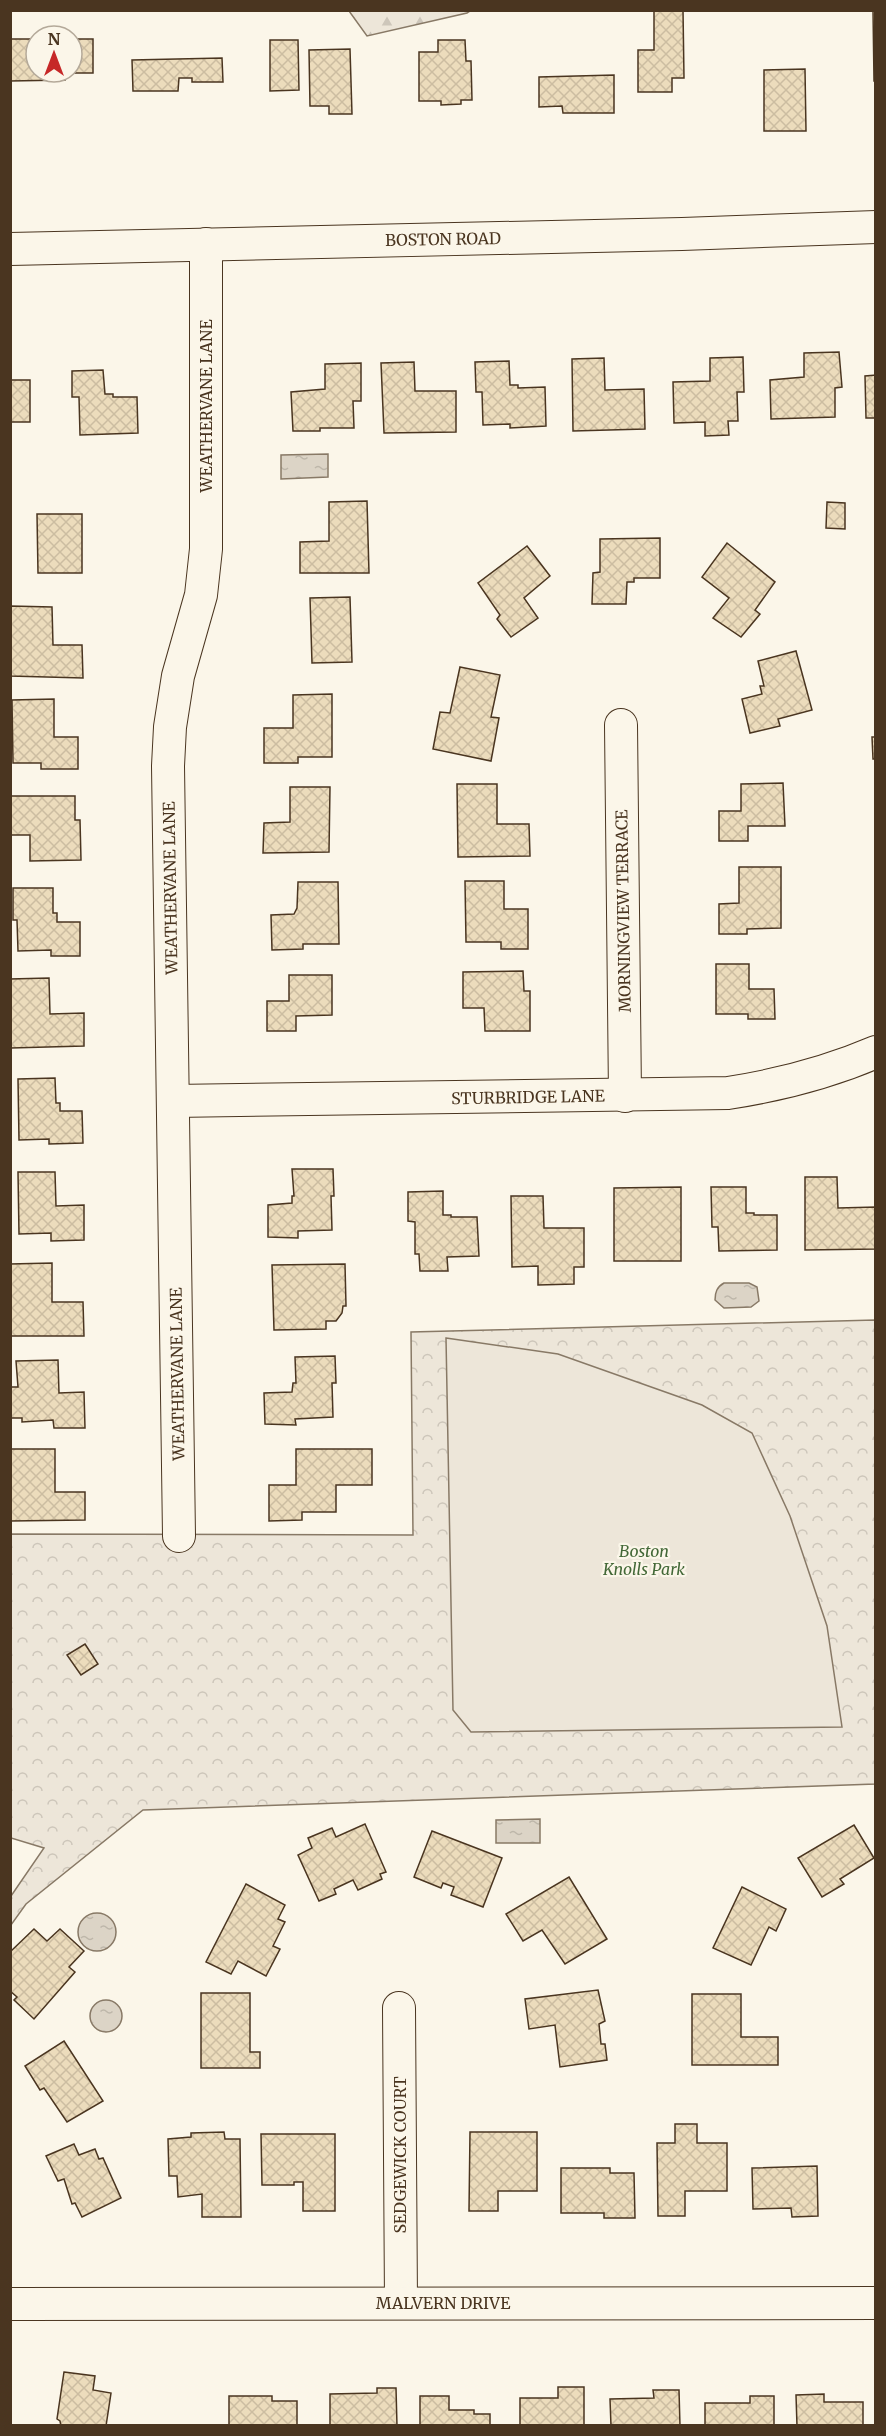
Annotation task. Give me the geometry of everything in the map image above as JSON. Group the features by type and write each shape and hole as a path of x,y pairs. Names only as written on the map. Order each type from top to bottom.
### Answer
{"street":[{"name":"BOSTON ROAD","path":"10,249 682,234 876,227"},
{"name":"WEATHERVANE LANE","path":"179,1536 170,727 178,676 201,595 206,549 206,244"},
{"name":"MORNINGVIEW TERRACE","path":"621,725 625,1096"},
{"name":"STURBRIDGE LANE","path":"173,1101 728,1093 784,1084 838,1068 876,1052"},
{"name":"SEDGEWICK COURT","path":"399,2008 401,2303"},
{"name":"MALVERN DRIVE","path":"10,2304 876,2303"}],"green space":[{"path":"349,11 470,11 367,36"},
{"name":"Boston Knolls Park","path":"875,1320 875,1784 143,1810 26,1904 11,1925 11,1896 44,1848 11,1838 11,1534 413,1535 411,1332"},
{"path":"446,1338 558,1354 702,1405 752,1433 790,1516 827,1626 842,1727 471,1732 453,1710"}],"water":[{"path":"328,454 328,477 281,479 281,455"},
{"path":"724,1283 749,1283 757,1287 759,1301 751,1307 724,1308 715,1300 715,1295"},
{"path":"540,1819 540,1843 496,1843 496,1820"},
{"path":"97,1913 110,1919 116,1932 110,1945 97,1951 84,1945 78,1932 84,1919"},
{"path":"106,2000 117,2005 122,2016 117,2027 106,2032 95,2027 90,2016 95,2005"}],"building":[{"path":"654,10 683,10 684,78 672,78 672,92 638,92 638,50 654,50"},
{"path":"873,10 876,10 876,81 874,81"},
{"path":"10,39 24,39 24,81 10,81"},
{"path":"84,39 93,39 93,73 84,73"},
{"path":"270,40 298,40 299,90 270,91"},
{"path":"438,40 465,40 466,61 471,61 472,100 461,100 461,104 441,105 441,101 419,101 419,52 438,52"},
{"path":"350,49 352,114 329,114 329,106 310,106 309,50"},
{"path":"222,58 223,82 192,82 192,78 179,78 178,91 133,91 132,60"},
{"path":"805,69 806,131 764,131 764,70"},
{"path":"614,75 614,113 563,113 562,106 539,107 539,77"},
{"path":"839,352 842,387 835,388 835,417 771,419 770,380 804,377 804,353"},
{"path":"743,357 744,392 737,392 738,421 728,421 729,435 705,436 705,422 674,423 673,382 710,381 710,358"},
{"path":"604,358 605,390 644,389 645,429 573,431 572,359"},
{"path":"509,361 510,385 518,385 518,388 545,387 546,426 510,428 510,424 483,425 482,392 476,392 475,362"},
{"path":"414,362 415,391 456,391 456,432 384,433 381,363"},
{"path":"361,363 361,401 353,401 354,428 293,431 291,392 325,389 325,364"},
{"path":"103,370 105,394 113,394 113,397 137,397 138,433 80,435 79,397 72,397 72,371"},
{"path":"876,375 876,418 866,418 865,376"},
{"path":"10,380 30,380 30,422 10,422"},
{"path":"367,501 369,573 300,573 300,542 329,541 329,502"},
{"path":"827,502 845,503 845,529 826,528"},
{"path":"37,514 82,514 82,573 38,573"},
{"path":"660,538 660,578 634,578 634,582 627,582 626,604 592,604 593,573 600,572 600,539"},
{"path":"727,543 775,582 755,610 760,614 741,637 713,618 729,598 702,577"},
{"path":"527,546 550,576 524,598 538,618 511,637 497,619 500,615 478,583"},
{"path":"350,597 352,662 312,663 310,598"},
{"path":"10,606 52,607 53,645 82,645 83,678 10,676"},
{"path":"796,651 812,710 778,719 780,726 750,733 742,699 762,694 760,686 764,686 758,661"},
{"path":"460,667 500,675 491,717 499,718 491,761 433,749 440,712 450,713"},
{"path":"332,694 332,757 298,757 298,763 264,763 264,728 293,728 293,695"},
{"path":"54,699 54,737 78,737 78,769 41,769 41,763 13,763 12,700"},
{"path":"872,737 876,737 876,759 873,759"},
{"path":"783,783 785,826 748,826 748,841 719,841 719,811 741,811 741,784"},
{"path":"457,784 497,784 497,824 529,824 530,856 458,857"},
{"path":"290,787 330,787 329,852 263,853 264,823 290,822"},
{"path":"10,796 75,796 75,820 80,820 81,860 30,861 30,835 10,835"},
{"path":"739,867 781,867 781,928 747,929 747,934 719,934 719,904 739,903"},
{"path":"465,881 504,881 504,909 528,909 528,949 501,949 501,942 466,942"},
{"path":"298,882 338,882 339,944 303,944 303,949 272,950 271,915 294,914 297,908"},
{"path":"13,888 53,888 53,913 57,913 57,922 80,922 80,956 51,956 51,950 18,951 17,920 13,920"},
{"path":"716,964 749,964 749,989 774,989 775,1019 748,1019 748,1014 716,1014"},
{"path":"523,971 524,991 530,991 530,1031 485,1031 484,1008 463,1008 463,972"},
{"path":"289,975 332,975 332,1015 296,1016 296,1031 267,1031 267,1001 289,1001"},
{"path":"49,978 50,1014 84,1013 84,1046 11,1048 10,979"},
{"path":"55,1078 56,1103 60,1103 60,1111 82,1111 83,1143 49,1144 49,1139 19,1140 18,1079"},
{"path":"292,1169 333,1169 332,1230 298,1231 298,1238 268,1237 268,1205 292,1203 292,1196 294,1196"},
{"path":"18,1172 55,1172 56,1206 84,1205 84,1240 51,1241 51,1233 19,1234"},
{"path":"805,1177 837,1177 838,1208 876,1207 876,1249 805,1250"},
{"path":"681,1187 681,1261 614,1261 614,1188"},
{"path":"711,1187 746,1187 746,1213 777,1215 777,1250 719,1251 718,1227 712,1227"},
{"path":"443,1191 443,1215 477,1217 479,1256 447,1257 448,1271 420,1271 419,1254 415,1254 415,1222 408,1221 408,1192"},
{"path":"511,1196 543,1196 544,1228 584,1228 584,1267 574,1267 574,1284 538,1285 538,1266 512,1267"},
{"path":"52,1263 52,1302 83,1302 84,1336 10,1336 10,1264"},
{"path":"345,1264 346,1306 343,1306 342,1313 336,1321 326,1321 326,1329 274,1330 272,1265"},
{"path":"335,1356 336,1383 332,1383 333,1417 295,1419 296,1425 265,1424 264,1393 292,1392 293,1383 296,1383 295,1357"},
{"path":"58,1360 59,1393 84,1392 85,1428 54,1428 53,1420 22,1422 22,1418 10,1418 10,1387 18,1387 16,1361"},
{"path":"10,1449 55,1449 55,1492 85,1492 85,1520 10,1521"},
{"path":"296,1449 372,1449 372,1485 336,1485 336,1512 302,1512 302,1520 269,1521 269,1485 296,1485"},
{"path":"85,1644 98,1664 81,1675 67,1655"},
{"path":"365,1824 386,1872 380,1874 382,1879 358,1890 353,1880 334,1889 336,1894 319,1901 298,1855 312,1848 308,1838 332,1828 336,1837"},
{"path":"854,1825 874,1858 840,1879 844,1884 822,1897 798,1858"},
{"path":"432,1831 502,1858 483,1907 451,1895 454,1887 443,1883 441,1888 414,1877"},
{"path":"569,1877 607,1939 565,1964 542,1930 523,1941 506,1914"},
{"path":"246,1884 285,1905 278,1919 285,1922 273,1946 280,1949 266,1976 238,1961 231,1974 206,1962"},
{"path":"742,1887 786,1909 776,1931 769,1927 751,1965 713,1948"},
{"path":"34,1929 47,1941 60,1929 84,1951 69,1967 75,1972 34,2019 14,2000 17,1997 10,1991 10,1952"},
{"path":"598,1990 605,2021 599,2024 601,2044 605,2044 607,2060 560,2067 555,2025 529,2029 525,1999"},
{"path":"201,1993 250,1993 250,2052 260,2052 260,2068 201,2068"},
{"path":"692,1994 741,1994 741,2037 778,2037 778,2065 692,2065"},
{"path":"64,2041 103,2101 67,2122 44,2088 40,2090 25,2066"},
{"path":"675,2124 697,2124 697,2143 727,2143 727,2191 685,2191 685,2216 658,2216 657,2143 675,2143"},
{"path":"224,2132 225,2139 240,2139 241,2217 202,2217 202,2194 178,2197 177,2176 169,2176 168,2139 191,2137 191,2133"},
{"path":"470,2132 537,2132 537,2191 498,2191 498,2211 469,2211"},
{"path":"261,2134 335,2134 335,2211 303,2211 303,2182 294,2182 294,2185 262,2185"},
{"path":"74,2144 79,2155 95,2149 99,2159 103,2158 121,2198 82,2217 75,2203 72,2204 64,2179 58,2181 46,2156"},
{"path":"817,2166 818,2216 792,2217 791,2208 753,2209 752,2168"},
{"path":"561,2168 610,2168 610,2173 634,2173 635,2218 604,2218 604,2213 561,2213"},
{"path":"64,2372 95,2376 93,2390 111,2393 106,2426 61,2426 57,2419"},
{"path":"558,2387 584,2387 584,2426 520,2426 520,2398 558,2398"},
{"path":"377,2388 396,2388 397,2426 330,2426 330,2394 377,2393"},
{"path":"653,2390 679,2390 680,2426 611,2426 610,2399 654,2398"},
{"path":"824,2394 824,2402 863,2402 863,2426 797,2426 796,2395"},
{"path":"229,2396 272,2396 272,2401 297,2401 297,2426 229,2425"},
{"path":"420,2396 449,2396 449,2410 474,2410 474,2414 490,2414 490,2426 420,2426"},
{"path":"750,2396 774,2396 774,2426 705,2426 705,2403 750,2403"}]}
